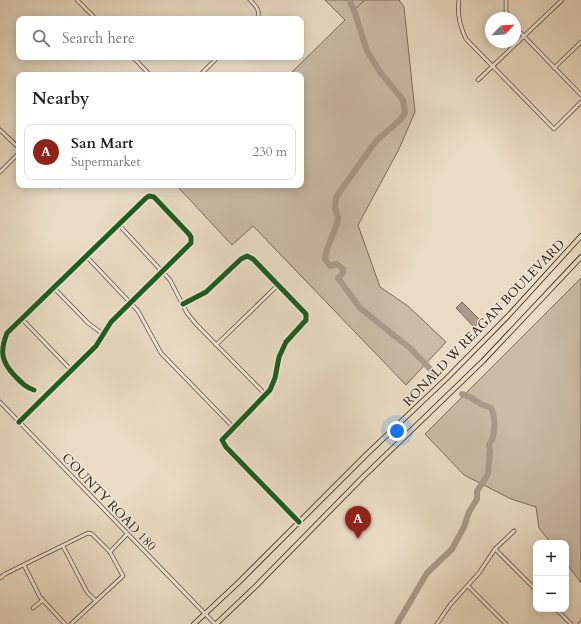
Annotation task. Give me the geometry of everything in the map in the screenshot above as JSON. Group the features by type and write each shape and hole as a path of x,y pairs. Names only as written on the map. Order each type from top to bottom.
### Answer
{"main road":[{"name":"RONALD W REAGAN BOULEVARD","path":"194,624 447,378 581,236"},
{"name":"RONALD W REAGAN BOULEVARD","path":"215,624 256,586 363,477 482,361 581,257"}],"street":[{"path":"77,0 93,16"},
{"path":"250,0 258,10 258,16"},
{"path":"459,0 458,11 460,26 466,39 554,129 581,102"},
{"path":"506,0 506,12"},
{"path":"478,80 562,0"},
{"path":"521,34 581,95"},
{"path":"554,68 581,42"},
{"path":"135,60 147,72"},
{"path":"203,72 215,60"},
{"path":"0,130 16,145"},
{"path":"0,172 16,156"},
{"path":"19,422 96,346 111,322 189,246 192,240 189,234 157,200 151,196 146,198 4,338 1,357 6,367 22,384 34,390"},
{"path":"119,225 174,285 190,318 266,395"},
{"path":"87,256 131,303 142,318 161,353 234,427"},
{"path":"183,304 206,292 241,259 247,256 253,259 304,311 307,317 306,320 286,342 279,357 273,384 266,395 224,436 222,440 223,443 299,522"},
{"path":"216,345 278,286"},
{"path":"54,288 88,323 103,334"},
{"path":"22,319 71,370"},
{"name":"COUNTY ROAD 180","path":"0,402 215,624"},
{"path":"438,624 450,605 479,573 495,549 514,531"},
{"path":"0,578 5,574 88,533 92,534 110,552 123,576 71,624"},
{"path":"110,552 127,534"},
{"path":"63,546 87,592 96,601"},
{"path":"495,549 533,587"},
{"path":"24,565 43,600 65,624"},
{"path":"468,586 506,624"},
{"path":"34,608 43,600"},
{"path":"559,612 571,624"}],"shaded area":[{"path":"325,0 399,0 404,7 415,112 399,149 358,225 380,287 408,306 446,342 406,385 253,226 232,245 179,188 304,188 304,72 292,72 345,20"},
{"path":"581,278 581,583 569,567 569,540 549,540 539,528 536,507 511,499 464,475 425,434"},
{"path":"462,302 481,321 474,327 456,308"}],"waterway":[{"path":"349,0 354,10 367,51 380,72 403,100 405,113 400,120 376,141 336,197 335,208 338,217 337,224 327,249 325,259 330,266 337,264 343,269 343,273 338,278 360,308 411,349 436,375"},
{"path":"354,10 365,0"},
{"path":"397,624 427,573 452,549 464,527 469,512 477,499 477,491 488,474 489,445 493,438 494,429 494,418 492,411 491,408 462,394"}],"cycle path":[{"path":"19,422 96,346 111,322 191,243 191,237 189,234 154,197 149,196 146,198 7,333 3,345 3,356 6,365 21,382 34,390"},
{"path":"183,304 206,292 241,259 247,256 253,259 306,314 306,320 286,342 279,357 275,378 270,390 222,440 226,447 299,522"}],"place":[{"name":"San Mart","path":"358,539"}]}
